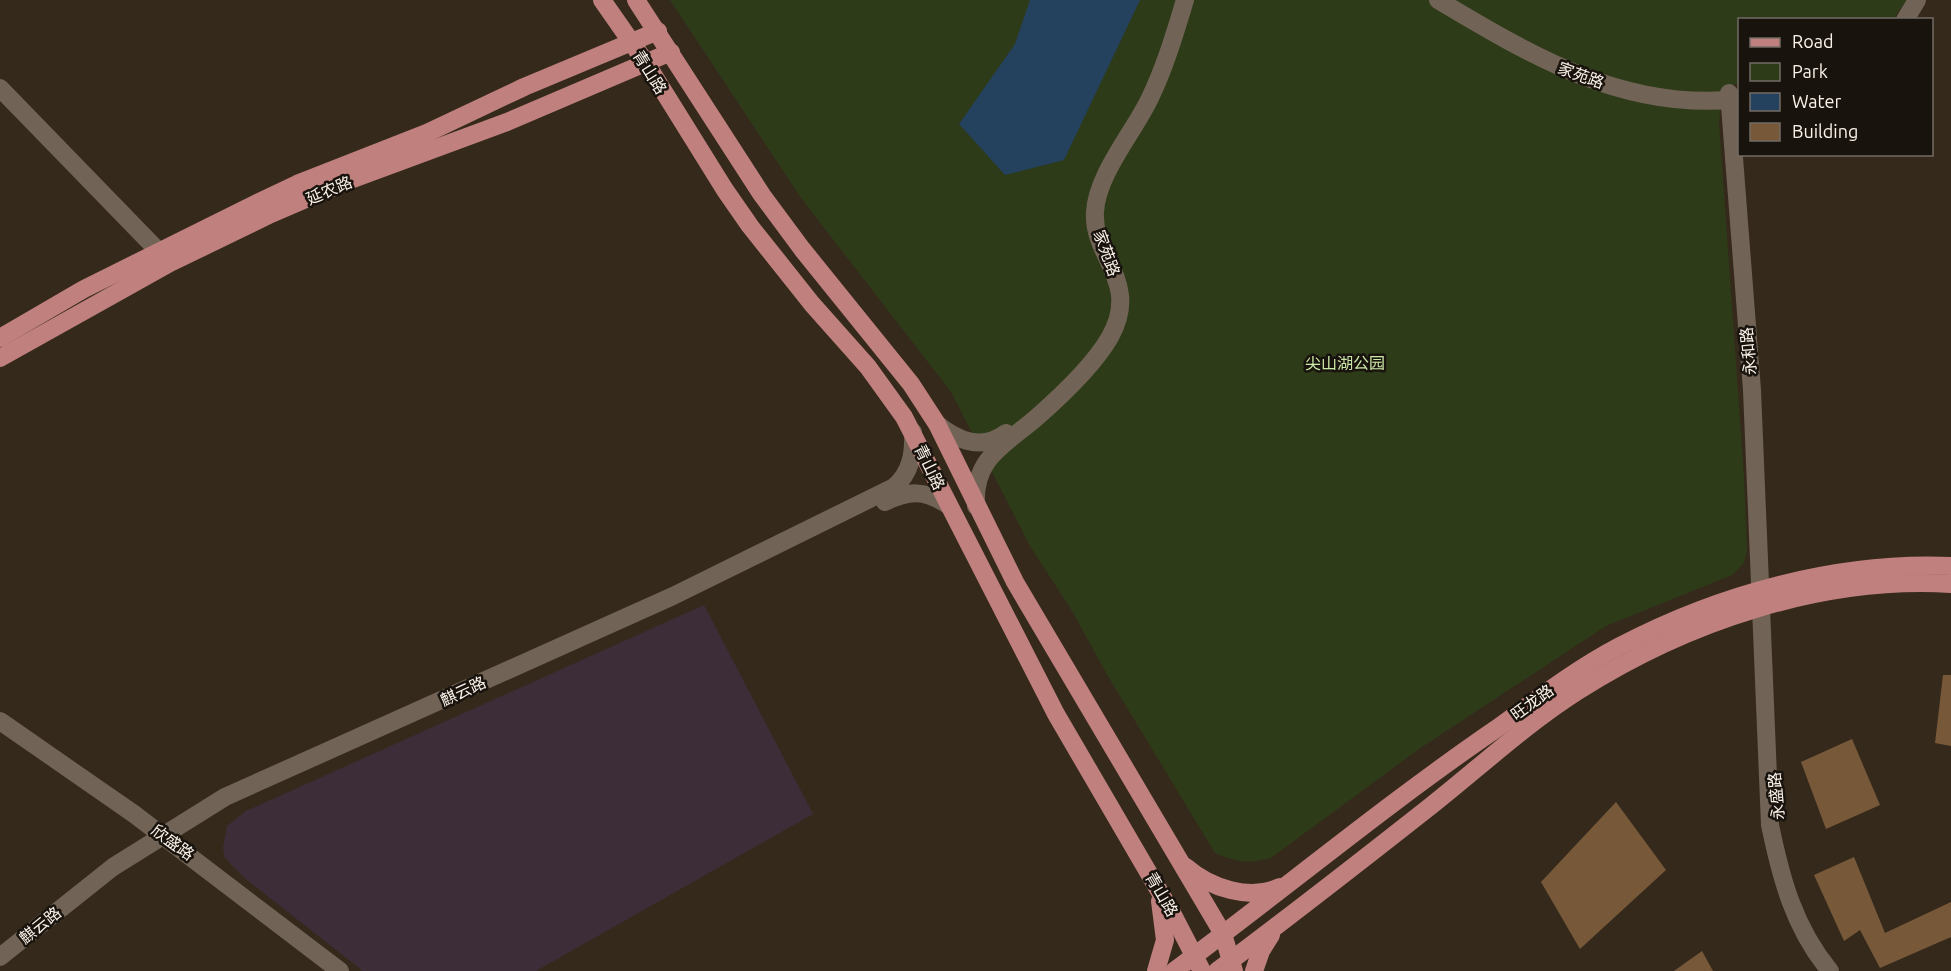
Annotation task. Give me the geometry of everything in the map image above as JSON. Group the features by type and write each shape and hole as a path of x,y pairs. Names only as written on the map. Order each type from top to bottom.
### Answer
{"main road":[{"name":"青山路","path":"602,0 646,63 750,226 812,304 868,367 912,432 1056,714 1152,877 1199,963"},
{"name":"青山路","path":"636,0 762,195 910,384 937,424 1015,582 1223,934 1233,965"},
{"name":"延农路","path":"0,338 164,257 297,184 427,133 524,87 658,31"},
{"name":"延农路","path":"0,358 164,257 350,180 507,122 671,52"},
{"name":"旺龙路","path":"1174,971 1199,963 1223,934 1428,776 1584,666 1620,646 1676,620 1764,599 1856,570 1897,565 1951,566"},
{"name":"旺龙路","path":"1217,971 1233,965 1277,926 1543,715 1644,652 1733,617 1764,599 1884,585 1951,584"},
{"path":"1178,859 1207,882 1223,889 1261,891 1293,881"},
{"path":"1152,877 1164,918 1165,940 1156,971"},
{"path":"1254,971 1261,951 1277,926"}],"street":[{"name":"家苑路","path":"937,424 955,436 971,442 988,443 998,439 1035,412 1100,339 1108,324 1112,308 1111,286 1089,227 1087,211 1103,167 1130,123 1157,71 1178,0"},
{"name":"家苑路","path":"976,506 979,475 989,457 1039,416 1093,360 1115,326 1120,301 1118,285 1096,224 1097,201 1109,171 1150,99 1185,0"},
{"name":"家苑路","path":"1437,0 1524,51 1601,84 1662,97 1735,96"},
{"name":"家苑路","path":"1449,0 1527,46 1596,75 1664,91 1735,96"},
{"path":"1906,18 1917,0"},
{"path":"1912,18 1923,0"},
{"path":"0,88 164,257"},
{"path":"1735,96 1738,119"},
{"name":"永和路","path":"1735,96 1738,148"},
{"name":"永和路","path":"1738,156 1764,599"},
{"name":"永和路","path":"1741,156 1759,389 1764,599"},
{"name":"麒云路","path":"0,967 163,840 244,788 673,596 887,492 898,484 907,471 913,451 912,432"},
{"name":"麒云路","path":"0,957 113,867 261,788 357,748 673,604 903,494 922,492 948,505"},
{"name":"永盛路","path":"1764,599 1770,825 1780,875 1796,918 1830,971"},
{"name":"永盛路","path":"1764,599 1778,824 1787,872 1802,914 1827,956 1840,971"},
{"name":"欣盛路","path":"0,721 340,971"},
{"name":"欣盛路","path":"0,730 163,840 330,971"}],"shaded area":[{"path":"704,605 813,814 536,971 363,971 243,877 225,858 223,848 227,826 246,811"}],"green space":[{"name":"尖山湖公园","path":"670,0 1907,0 1894,18 1738,18 1738,84 1723,86 1719,122 1744,477 1747,550 1744,563 1732,575 1606,626 1419,749 1271,858 1256,861 1236,860 1215,853 1109,678 1072,611 1030,546 951,392 801,198"}],"water":[{"path":"1030,0 1140,0 1064,160 1005,175 959,124 1015,44"}],"building":[{"path":"1943,675 1951,675 1951,746 1935,743"},
{"path":"1852,739 1880,805 1826,829 1801,762"},
{"path":"1616,802 1666,870 1580,949 1541,882"},
{"path":"1854,857 1885,933 1951,902 1951,937 1880,968 1860,930 1844,941 1814,875"},
{"path":"1702,951 1713,971 1674,971"}]}
